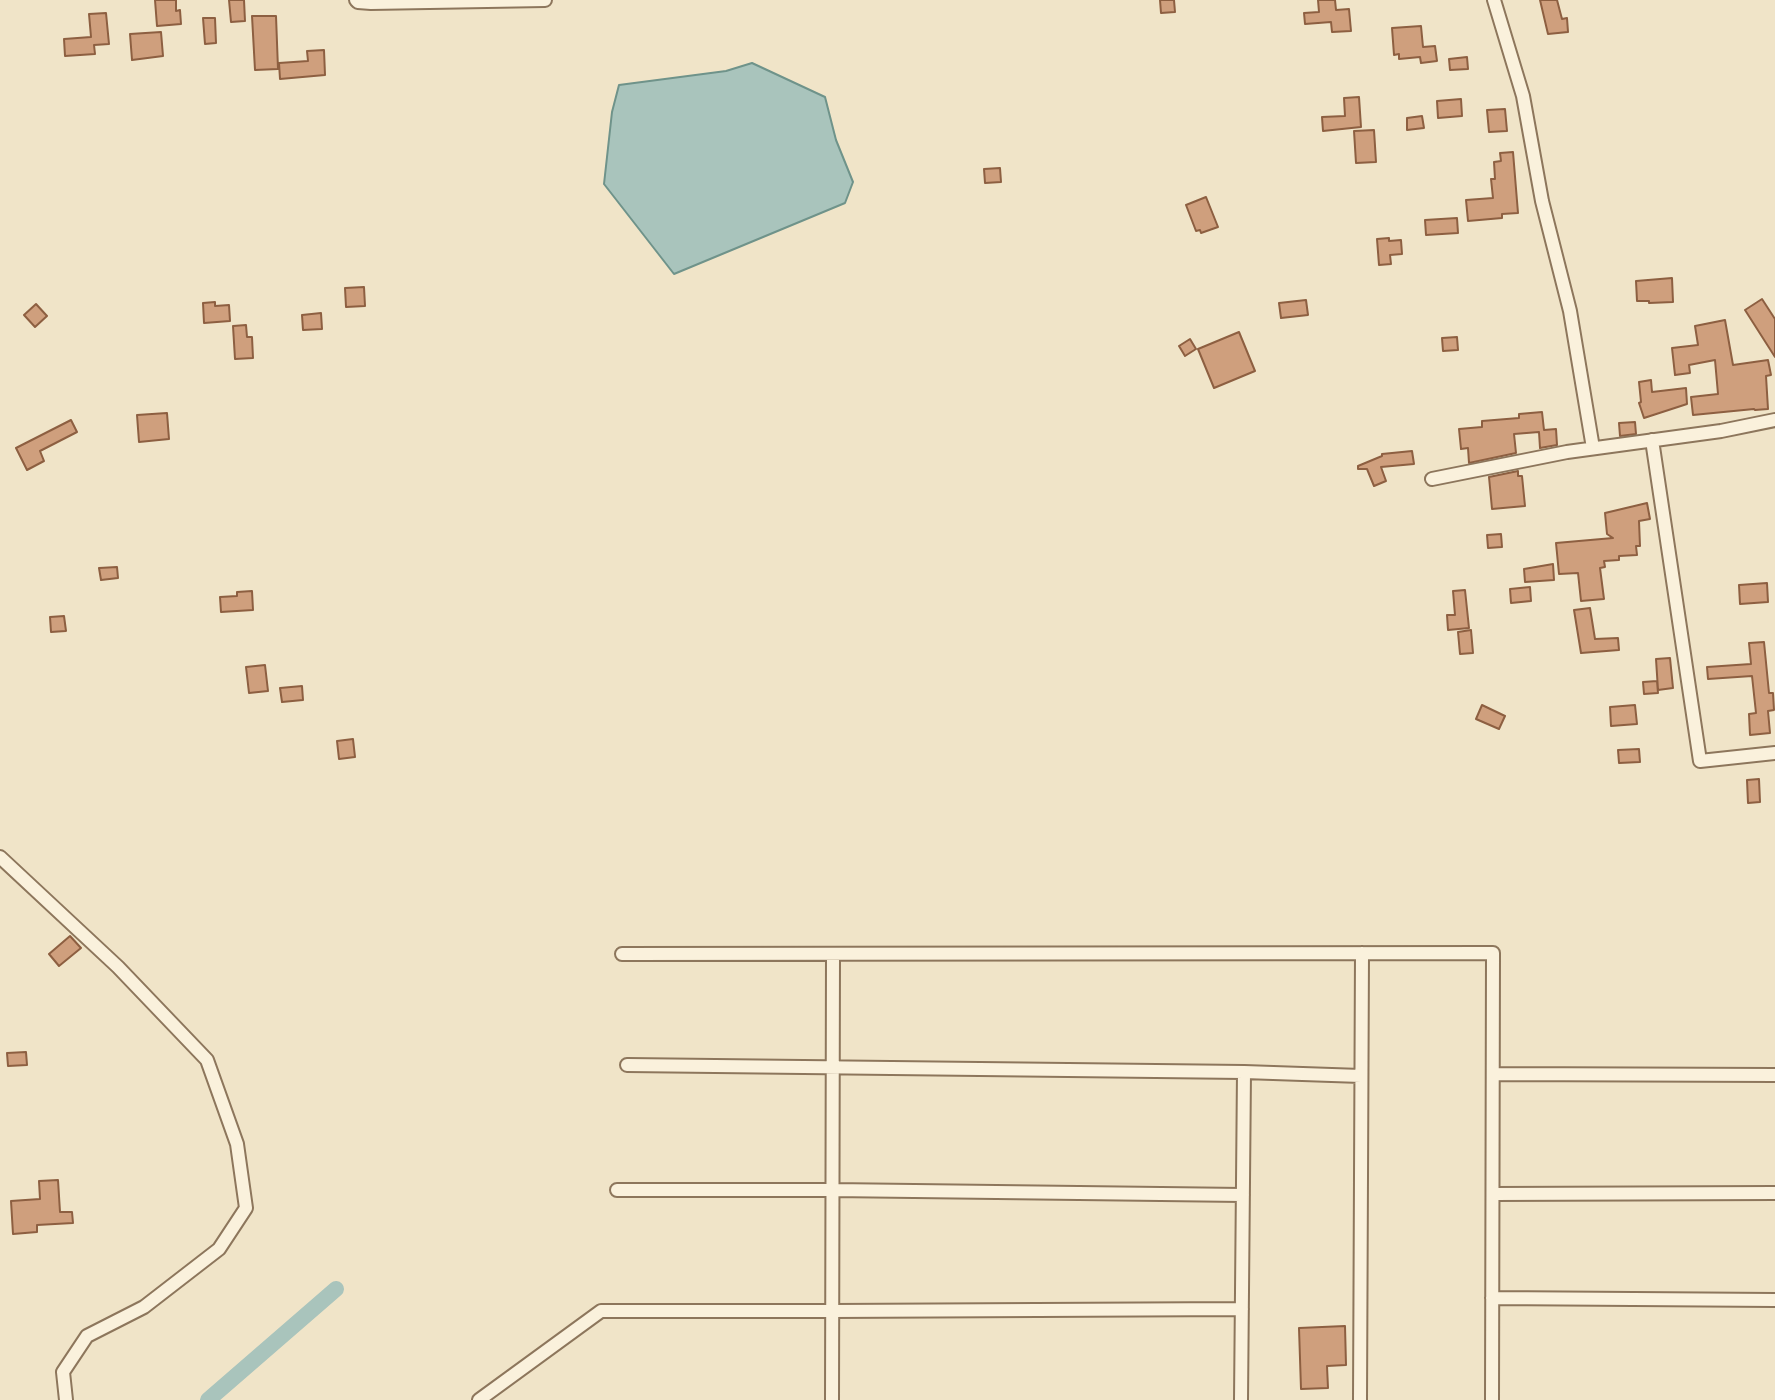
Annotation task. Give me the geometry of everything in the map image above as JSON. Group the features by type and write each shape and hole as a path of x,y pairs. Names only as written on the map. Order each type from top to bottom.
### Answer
{"street":[{"path":"356,0 371,3 545,0"},
{"path":"1494,0 1523,96 1542,201 1570,311 1593,448"},
{"path":"1432,479 1567,452 1775,420"},
{"path":"1652,440 1700,761 1775,753"},
{"path":"0,857 118,967 207,1060 237,1144 246,1208 219,1249 144,1307 87,1336 63,1372 66,1400"},
{"path":"1360,1400 1362,953"},
{"path":"622,954 1493,953 1492,1400"},
{"path":"832,1400 833,954"},
{"path":"627,1065 1244,1072 1361,1076"},
{"path":"1241,1400 1244,1072"},
{"path":"1494,1074 1775,1075"},
{"path":"617,1190 1243,1195"},
{"path":"1493,1194 1775,1193"},
{"path":"1492,1298 1775,1300"},
{"path":"479,1400 601,1311 1242,1309"}],"water":[{"path":"752,63 825,97 836,140 853,182 845,203 674,274 604,184 612,112 619,85 726,71"}],"building":[{"path":"155,0 176,0 176,11 180,10 181,24 157,26"},
{"path":"229,0 244,0 245,21 231,22"},
{"path":"1160,0 1174,0 1175,12 1161,13"},
{"path":"1318,0 1335,0 1336,10 1349,9 1351,31 1332,32 1331,22 1305,24 1304,13 1319,12"},
{"path":"1540,0 1557,0 1562,19 1567,18 1568,32 1548,34"},
{"path":"106,13 109,44 94,45 95,54 65,56 64,39 91,37 89,14"},
{"path":"252,16 276,16 278,69 255,70"},
{"path":"203,18 215,18 216,43 205,44"},
{"path":"1421,26 1423,47 1435,46 1437,61 1421,63 1420,57 1399,59 1399,54 1394,55 1392,28"},
{"path":"161,32 163,56 132,60 130,34"},
{"path":"324,50 325,75 280,79 279,63 308,61 307,51"},
{"path":"1467,57 1468,69 1450,70 1449,59"},
{"path":"1359,97 1361,127 1323,131 1322,117 1345,116 1344,98"},
{"path":"1461,99 1462,116 1438,118 1437,101"},
{"path":"1505,109 1507,131 1489,132 1487,110"},
{"path":"1422,116 1424,128 1407,130 1407,118"},
{"path":"1374,130 1376,162 1356,163 1354,131"},
{"path":"1513,152 1518,213 1502,214 1502,218 1468,221 1466,200 1493,198 1491,179 1495,179 1494,162 1501,161 1500,153"},
{"path":"1000,168 1001,182 985,183 984,169"},
{"path":"1206,197 1218,227 1201,233 1200,230 1196,231 1186,205"},
{"path":"1457,218 1458,233 1426,235 1425,220"},
{"path":"1389,238 1389,241 1401,240 1402,254 1390,255 1391,264 1379,265 1377,239"},
{"path":"1672,278 1673,302 1637,301 1636,281"},
{"path":"364,287 365,306 346,307 345,288"},
{"path":"1762,299 1775,319 1775,357 1745,310"},
{"path":"1306,300 1308,315 1281,318 1279,303"},
{"path":"215,302 215,306 229,305 230,321 204,323 203,303"},
{"path":"36,304 47,316 35,327 24,315"},
{"path":"321,313 322,329 303,330 302,315"},
{"path":"1725,320 1733,365 1768,360 1771,375 1766,376 1768,409 1693,415 1691,397 1718,394 1715,360 1689,365 1690,373 1675,375 1672,348 1698,345 1695,326"},
{"path":"246,325 247,337 252,337 253,358 235,359 233,326"},
{"path":"1239,332 1255,371 1214,388 1198,349"},
{"path":"1457,337 1458,350 1443,351 1442,338"},
{"path":"1190,339 1196,349 1185,356 1179,346"},
{"path":"1651,380 1652,392 1686,388 1687,404 1644,418 1639,403 1639,382"},
{"path":"1542,412 1544,430 1556,429 1557,445 1540,448 1539,432 1514,434 1516,453 1469,463 1468,448 1461,449 1459,429 1482,427 1482,421 1519,418 1519,414"},
{"path":"167,413 169,439 139,442 137,415"},
{"path":"71,420 77,432 40,451 44,461 27,470 16,448"},
{"path":"1635,422 1636,434 1620,436 1619,423"},
{"path":"1412,451 1414,464 1381,467 1386,481 1374,486 1367,469 1358,469 1358,466 1382,454"},
{"path":"1518,471 1518,476 1522,476 1525,506 1492,509 1489,477"},
{"path":"1647,503 1650,519 1639,521 1640,546 1636,546 1637,555 1619,556 1619,560 1604,561 1605,567 1600,568 1604,599 1581,601 1578,573 1559,574 1556,543 1613,538 1607,534 1605,513"},
{"path":"1501,534 1502,547 1488,548 1487,535"},
{"path":"1553,564 1554,580 1525,582 1524,569"},
{"path":"117,567 118,578 101,580 99,568"},
{"path":"1767,583 1768,602 1740,604 1739,585"},
{"path":"1530,587 1531,601 1511,603 1510,589"},
{"path":"1465,590 1469,628 1448,630 1447,615 1455,615 1453,591"},
{"path":"252,591 253,610 221,612 220,597 237,596 237,592"},
{"path":"1590,608 1595,639 1618,638 1619,650 1581,653 1574,610"},
{"path":"64,616 66,631 51,632 50,617"},
{"path":"1471,630 1473,653 1460,654 1458,632"},
{"path":"1764,642 1769,693 1773,693 1774,710 1768,711 1770,733 1750,735 1749,714 1756,713 1752,676 1708,679 1707,667 1751,664 1749,643"},
{"path":"1670,658 1673,688 1658,690 1656,659"},
{"path":"265,665 268,691 249,693 246,667"},
{"path":"1657,681 1658,693 1644,694 1643,682"},
{"path":"302,686 303,700 282,702 280,688"},
{"path":"1482,705 1505,716 1499,729 1476,719"},
{"path":"1635,705 1637,724 1611,726 1610,707"},
{"path":"353,739 355,757 339,759 337,741"},
{"path":"1639,749 1640,762 1619,763 1618,750"},
{"path":"1759,779 1760,802 1748,803 1747,780"},
{"path":"70,936 81,948 59,966 49,954"},
{"path":"26,1052 27,1065 8,1066 7,1053"},
{"path":"58,1180 60,1212 72,1212 73,1223 37,1225 37,1232 13,1234 11,1201 40,1199 39,1181"},
{"path":"1345,1326 1346,1365 1327,1366 1328,1388 1301,1389 1299,1328"}],"waterway":[{"path":"208,1400 336,1289"}]}
